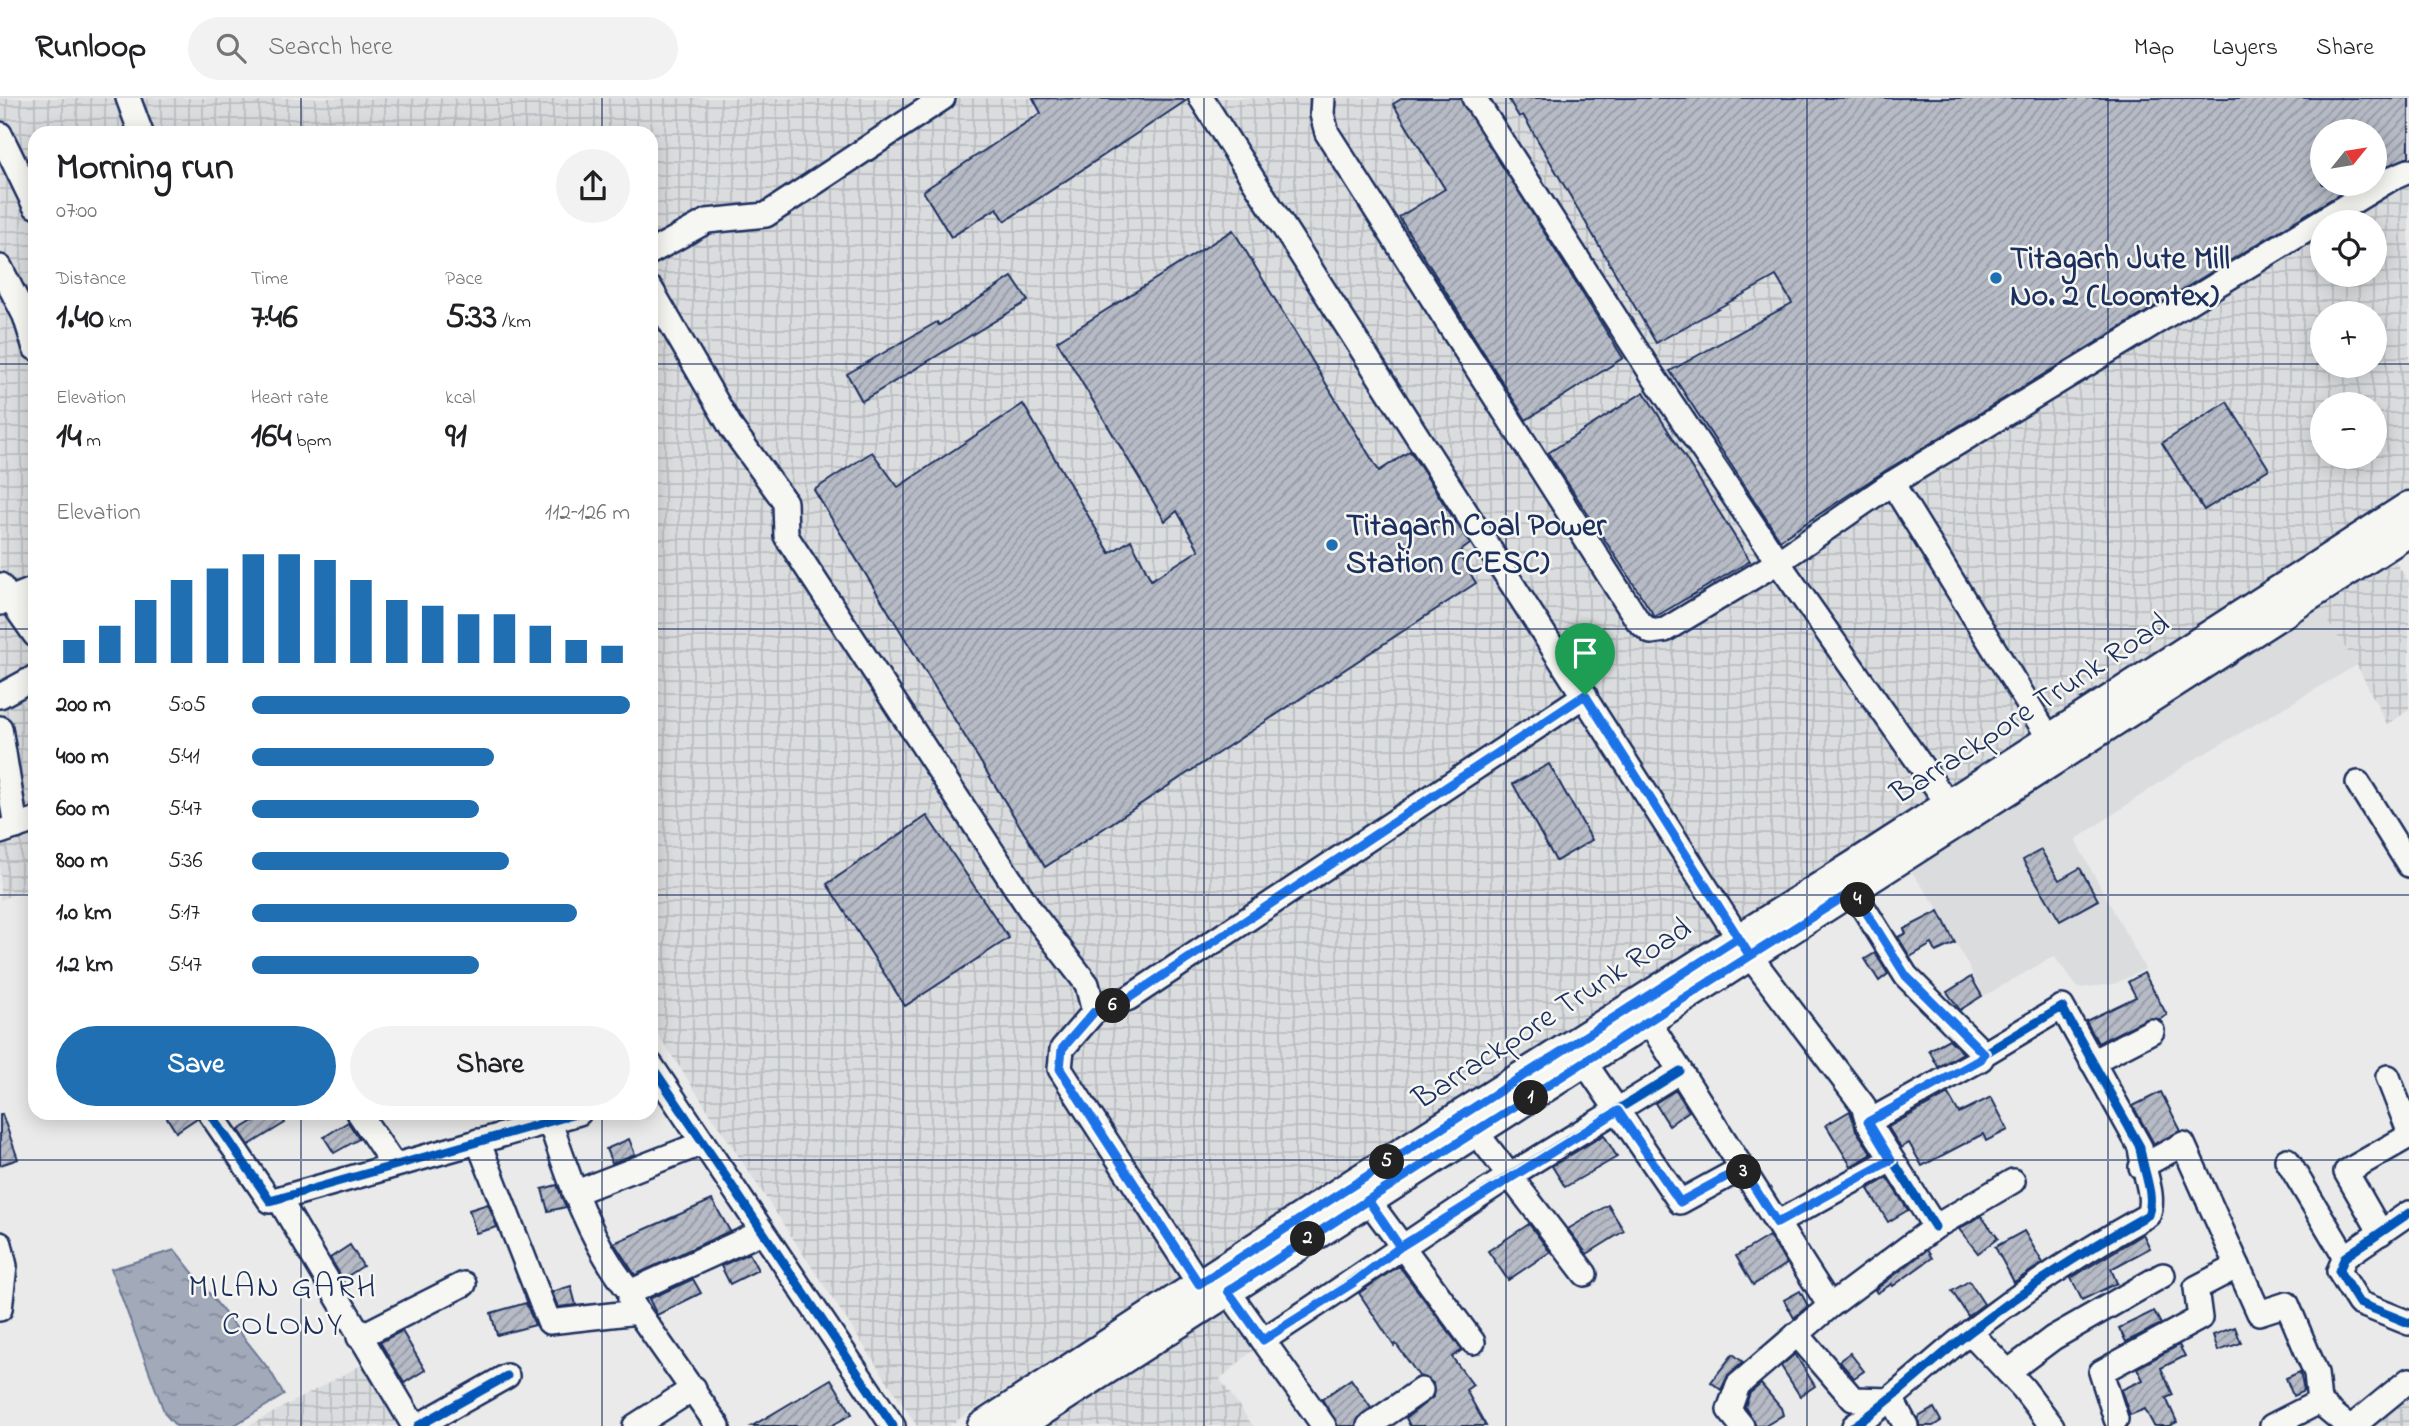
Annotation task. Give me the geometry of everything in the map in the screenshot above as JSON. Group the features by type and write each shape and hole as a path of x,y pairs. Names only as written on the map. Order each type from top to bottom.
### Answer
{"main road":[{"name":"Barrackpore Trunk Road","path":"1019,1426 1648,1022 1744,947 1948,804 2409,506"},
{"name":"Barrackpore Trunk Road","path":"982,1426 1199,1284 1744,947 1853,891 2409,532"}],"street":[{"path":"128,98 138,126"},
{"path":"658,248 707,221 766,215 943,98"},
{"path":"1201,98 1744,947 1863,1105 1868,1122 1935,1227"},
{"path":"1323,98 1322,114 1326,133 1638,621 1651,632 1665,630 1778,562 1892,483 2380,185 2409,171"},
{"path":"1474,98 1653,376 1778,562 1948,804"},
{"path":"0,134 28,192"},
{"path":"0,267 28,318"},
{"path":"658,301 732,429 785,502 786,536 1033,914 1087,984 1094,1012"},
{"path":"1892,483 2049,738"},
{"path":"28,590 4,595 28,626"},
{"path":"0,696 28,681"},
{"path":"1199,1284 1060,1069 1062,1049 1094,1012 1129,998 1585,695"},
{"path":"0,728 17,826"},
{"path":"2358,783 2409,865"},
{"path":"1853,891 1906,976 1984,1054"},
{"path":"1854,1426 1892,1400 1970,1332 2072,1257 2148,1214 2153,1203 2141,1167 2140,1147 2062,1007 1984,1054 1981,1059 1868,1122"},
{"path":"1648,1022 1830,1306"},
{"path":"2092,1062 2152,1031"},
{"path":"1585,1063 1680,1202 1742,1168"},
{"path":"1263,1340 1353,1283 1400,1247 1510,1176 1680,1071"},
{"path":"2381,1233 2346,1172 2409,1133 2388,1077"},
{"path":"658,1081 893,1426"},
{"path":"215,1120 271,1201 478,1141 535,1120 607,1263 719,1426"},
{"path":"364,1120 393,1164"},
{"path":"1476,1132 1584,1274"},
{"path":"478,1141 549,1322 634,1302 762,1232"},
{"path":"574,1193 703,1143"},
{"path":"2141,1167 2182,1144 2259,1313 2287,1304 2316,1373 2319,1402 2345,1425 2409,1380"},
{"path":"2409,1145 2409,1152"},
{"path":"1777,1223 1891,1160"},
{"path":"2287,1160 2345,1256"},
{"path":"1742,1426 1729,1410 1738,1385 1830,1306 1935,1227 2013,1181"},
{"path":"279,1199 359,1337 416,1426 507,1376"},
{"path":"1368,1200 1400,1247 1474,1342"},
{"path":"2409,1213 2345,1256 2339,1271 2359,1303 2409,1323"},
{"path":"0,1309 2,1259"},
{"path":"2114,1424 2101,1372 2200,1318 2196,1289 2238,1266"},
{"path":"2008,1372 2053,1338 2163,1275"},
{"path":"359,1337 464,1284"},
{"path":"1228,1291 1324,1426"},
{"path":"1970,1332 2008,1372 2052,1426"},
{"path":"1797,1334 1853,1399 1892,1400"},
{"path":"635,1426 694,1388"},
{"path":"1369,1426 1421,1390"},
{"path":"1892,1400 1906,1426"},
{"path":"2272,1426 2319,1402"}],"shaded area":[{"path":"0,98 2409,98 2409,503 2039,740 948,1426 917,1426 658,1035 658,126 28,126 28,889 0,900"},
{"path":"2381,541 2409,582 2409,710 2387,725 2357,665 2306,590"},
{"path":"2306,590 2357,665 2190,762 2075,840 2145,969 2114,984 2078,988 2054,956 1984,996 1938,908 1897,852"},
{"path":"1219,1287 1259,1345 1220,1379 1253,1426 1011,1426"},
{"path":"367,1362 406,1426 248,1426"},
{"path":"2409,1391 2409,1426 2364,1426"}],"water":[{"path":"175,1250 271,1372 284,1395 233,1426 176,1426 165,1414 111,1269"}],"building":[{"path":"1033,98 1187,100 1005,221 997,208 951,237 923,191 1041,113"},
{"path":"1403,98 1460,98 1623,358 1526,420 1399,217 1445,189 1393,104"},
{"name":"Titagarh Jute Mill No. 2 (Loomtex)","path":"1508,98 2409,98 2409,157 2387,167 2387,119 2310,119 2310,196 2336,196 1885,471 1780,540 1670,371 1792,303 1776,276 1656,343 1523,115 1519,117"},
{"name":"Titagarh Coal Power Station (CESC)","path":"1233,230 1379,471 1410,451 1470,544 1458,553 1476,583 1045,867 814,490 872,452 898,487 1023,404 1110,553 1131,540 1151,580 1199,550 1177,511 1165,521 1057,341"},
{"path":"1012,277 1028,301 862,401 847,374 937,322 939,325"},
{"path":"1644,392 1750,561 1655,617 1548,453"},
{"path":"2227,402 2269,469 2204,510 2162,443"},
{"path":"1549,764 1592,840 1556,861 1513,784"},
{"path":"927,816 1009,938 905,1006 827,884"},
{"path":"2041,850 2059,880 2080,868 2098,900 2060,921 2023,860"},
{"path":"1939,911 1955,943 1936,952 1932,944 1910,957 1898,937 1906,933 1904,929"},
{"path":"1875,953 1888,974 1879,981 1865,959"},
{"path":"2144,973 2167,1015 2160,1019 2146,1019 2098,1043 2086,1021 2136,997 2128,982"},
{"path":"1971,977 1982,996 1960,1010 1947,992"},
{"path":"1949,1039 1963,1053 1938,1067 1929,1050"},
{"path":"1676,1090 1689,1111 1669,1125 1655,1103"},
{"path":"2161,1092 2181,1131 2154,1144 2133,1106"},
{"path":"1948,1094 1959,1113 1991,1097 2008,1130 1986,1141 1983,1134 1922,1166 1909,1143 1901,1148 1888,1127"},
{"path":"1850,1111 1856,1130 1872,1154 1851,1166 1826,1125"},
{"path":"2,1114 18,1159 0,1165 0,1115"},
{"path":"168,1120 194,1120 176,1132"},
{"path":"255,1120 283,1120 285,1123 249,1145 239,1130"},
{"path":"348,1122 359,1139 334,1153 324,1137"},
{"path":"1604,1135 1617,1157 1565,1187 1552,1166"},
{"path":"629,1139 635,1154 612,1163 606,1149"},
{"path":"1887,1178 1908,1210 1888,1222 1868,1189"},
{"path":"557,1185 566,1207 548,1211 542,1189"},
{"path":"712,1200 730,1231 635,1275 614,1243"},
{"path":"488,1204 497,1227 476,1233 469,1210"},
{"path":"1608,1205 1624,1231 1587,1254 1568,1229"},
{"path":"1981,1216 1998,1238 1978,1253 1959,1229"},
{"path":"1529,1224 1550,1252 1508,1280 1488,1251"},
{"path":"2024,1231 2043,1263 2014,1282 1995,1247"},
{"path":"2143,1234 2150,1248 2111,1269 2117,1283 2082,1300 2071,1278"},
{"path":"1769,1236 1787,1264 1753,1285 1736,1256"},
{"path":"350,1245 363,1266 343,1279 330,1258"},
{"path":"1927,1250 1932,1258 1893,1286 1892,1284 1877,1293 1875,1290"},
{"path":"749,1253 758,1270 730,1284 721,1266"},
{"path":"1399,1266 1462,1350 1452,1357 1473,1385 1466,1390 1486,1426 1410,1426 1406,1418 1433,1397 1433,1383 1419,1376 1396,1344 1394,1346 1359,1293"},
{"path":"693,1279 701,1293 657,1315 649,1299"},
{"path":"1969,1281 1984,1304 1968,1316 1952,1291"},
{"path":"571,1286 576,1305 558,1307 552,1292"},
{"path":"1800,1291 1808,1306 1794,1318 1784,1300"},
{"path":"526,1303 535,1325 497,1335 491,1313"},
{"path":"2154,1311 2161,1324 2126,1342 2119,1328"},
{"path":"2235,1327 2241,1343 2218,1351 2213,1335"},
{"path":"402,1331 425,1370 404,1383 380,1342"},
{"path":"2179,1345 2185,1356 2161,1368 2173,1395 2166,1398 2177,1422 2169,1426 2154,1426 2145,1409 2130,1415 2121,1390 2143,1380 2137,1368"},
{"path":"1850,1353 1864,1371 1854,1378 1839,1361"},
{"path":"1733,1354 1743,1362 1728,1375 1721,1390 1711,1382"},
{"path":"1795,1354 1815,1386 1800,1396 1781,1366"},
{"path":"2300,1372 2304,1391 2293,1396 2286,1378"},
{"path":"831,1379 852,1414 831,1426 752,1426"},
{"path":"1351,1379 1371,1408 1361,1415 1355,1426 1338,1426 1322,1399"},
{"path":"1761,1384 1781,1408 1783,1415 1765,1426 1756,1426 1745,1407 1750,1393"},
{"path":"1934,1408 1941,1421 1933,1426 1920,1426 1917,1418"}],"cycle path":[{"path":"1854,1426 2013,1300 2148,1215 2150,1190 2140,1147 2062,1007 1984,1054 1981,1059 1868,1122 1935,1227"},
{"path":"1263,1340 1508,1177 1680,1071"},
{"path":"658,1075 893,1426"},
{"path":"215,1120 270,1201 554,1120"},
{"path":"2409,1213 2345,1257 2339,1271 2359,1303 2409,1323"},
{"path":"418,1426 507,1376"}],"place":[{"name":"Titagarh Jute Mill No. 2 (Loomtex)","path":"1996,278"},
{"name":"Titagarh Coal Power Station (CESC)","path":"1332,545"}],"district":[{"name":"MILAN GARH COLONY","path":"283,1307"}],"route":[{"path":"1585,695 1129,998 1094,1012 1062,1049 1060,1069 1199,1284 1738,938 1750,956 1853,891 1906,976 1950,1017 1984,1054 1981,1059 1868,1122 1891,1160 1777,1223 1742,1168 1680,1202 1618,1111 1400,1247 1368,1200 1228,1291 1263,1340 1353,1283 1400,1247 1368,1200 1750,956 1585,695"}]}
